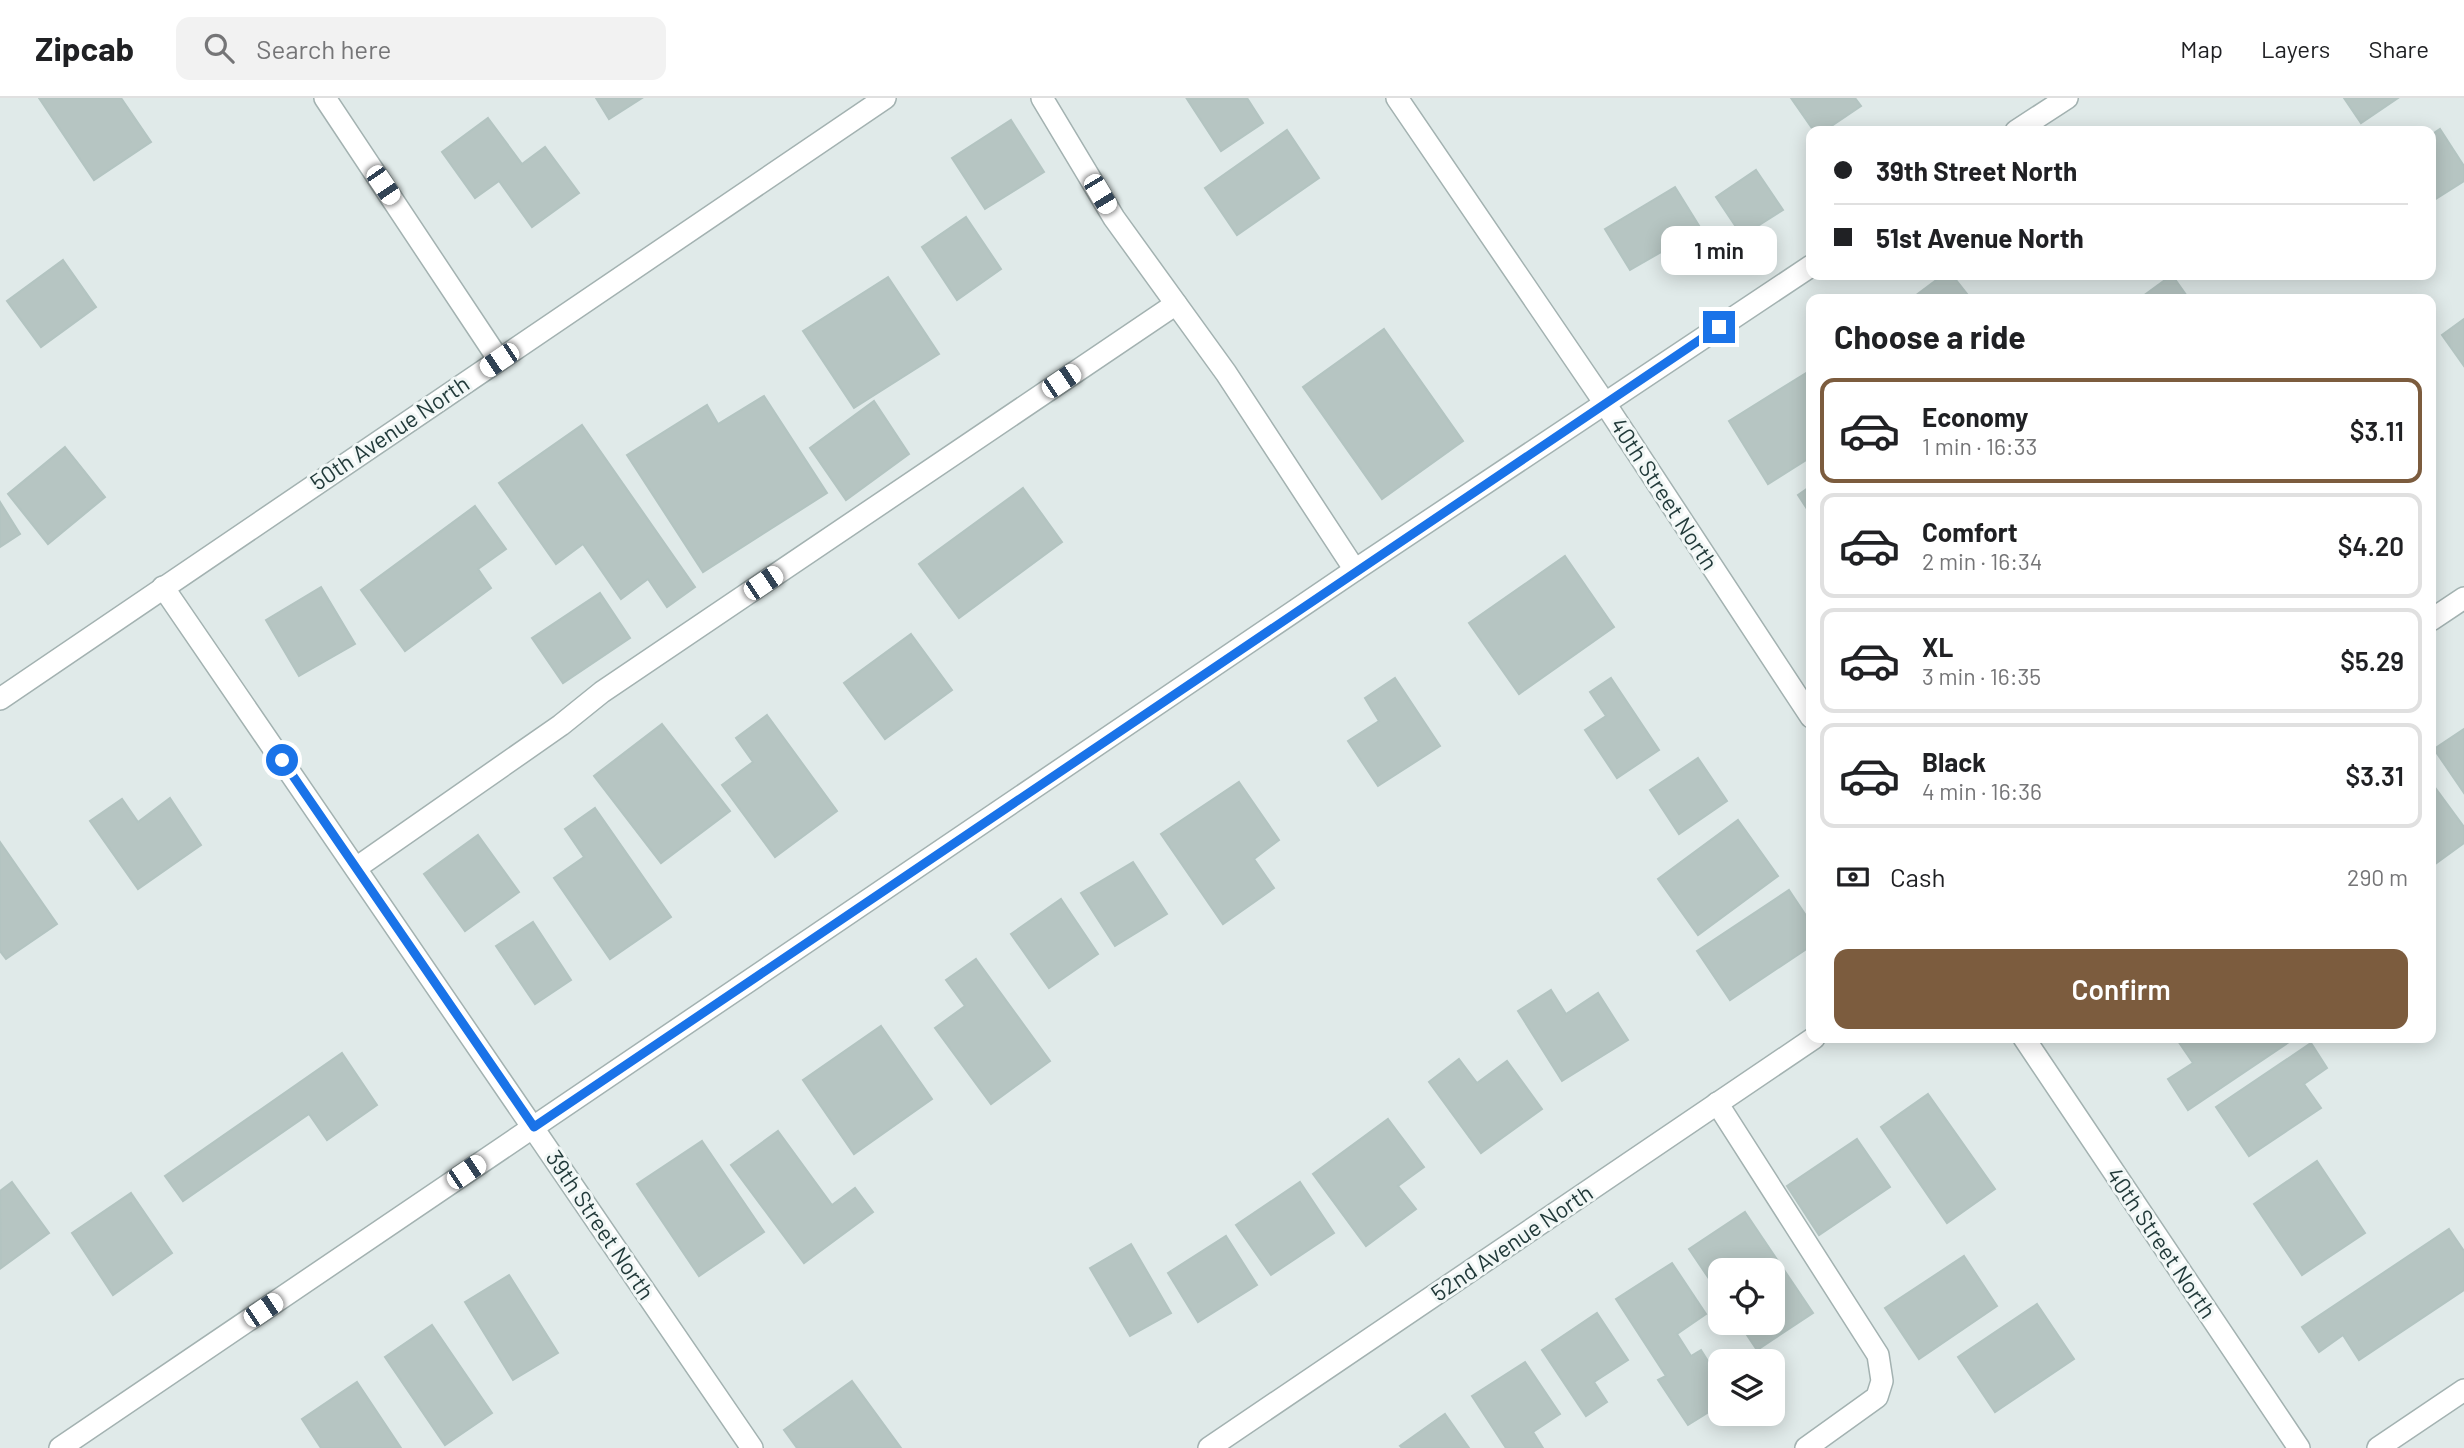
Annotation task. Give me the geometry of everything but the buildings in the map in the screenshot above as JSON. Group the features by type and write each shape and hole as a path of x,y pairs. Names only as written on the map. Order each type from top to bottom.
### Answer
{"street":[{"path":"325,98 499,360"},
{"name":"50th Avenue North","path":"0,699 885,98"},
{"path":"1042,98 1114,218 1226,373 1355,570"},
{"name":"40th Street North","path":"1397,98 1604,402 1806,709"},
{"path":"2024,126 2067,98"},
{"path":"60,1448 1355,570 1806,269"},
{"path":"356,869 561,725 602,692 1176,304"},
{"name":"39th Street North","path":"163,587 752,1448"},
{"path":"2436,617 2464,598"},
{"name":"52nd Avenue North","path":"1209,1448 1807,1043"},
{"name":"40th Street North","path":"2027,1043 2299,1448"},
{"path":"1717,1103 1878,1355 1882,1381 1877,1397 1806,1448"},
{"path":"2378,1448 2464,1390"}],"route":[{"path":"282,760 534,1127 1604,402 1719,327"}]}
